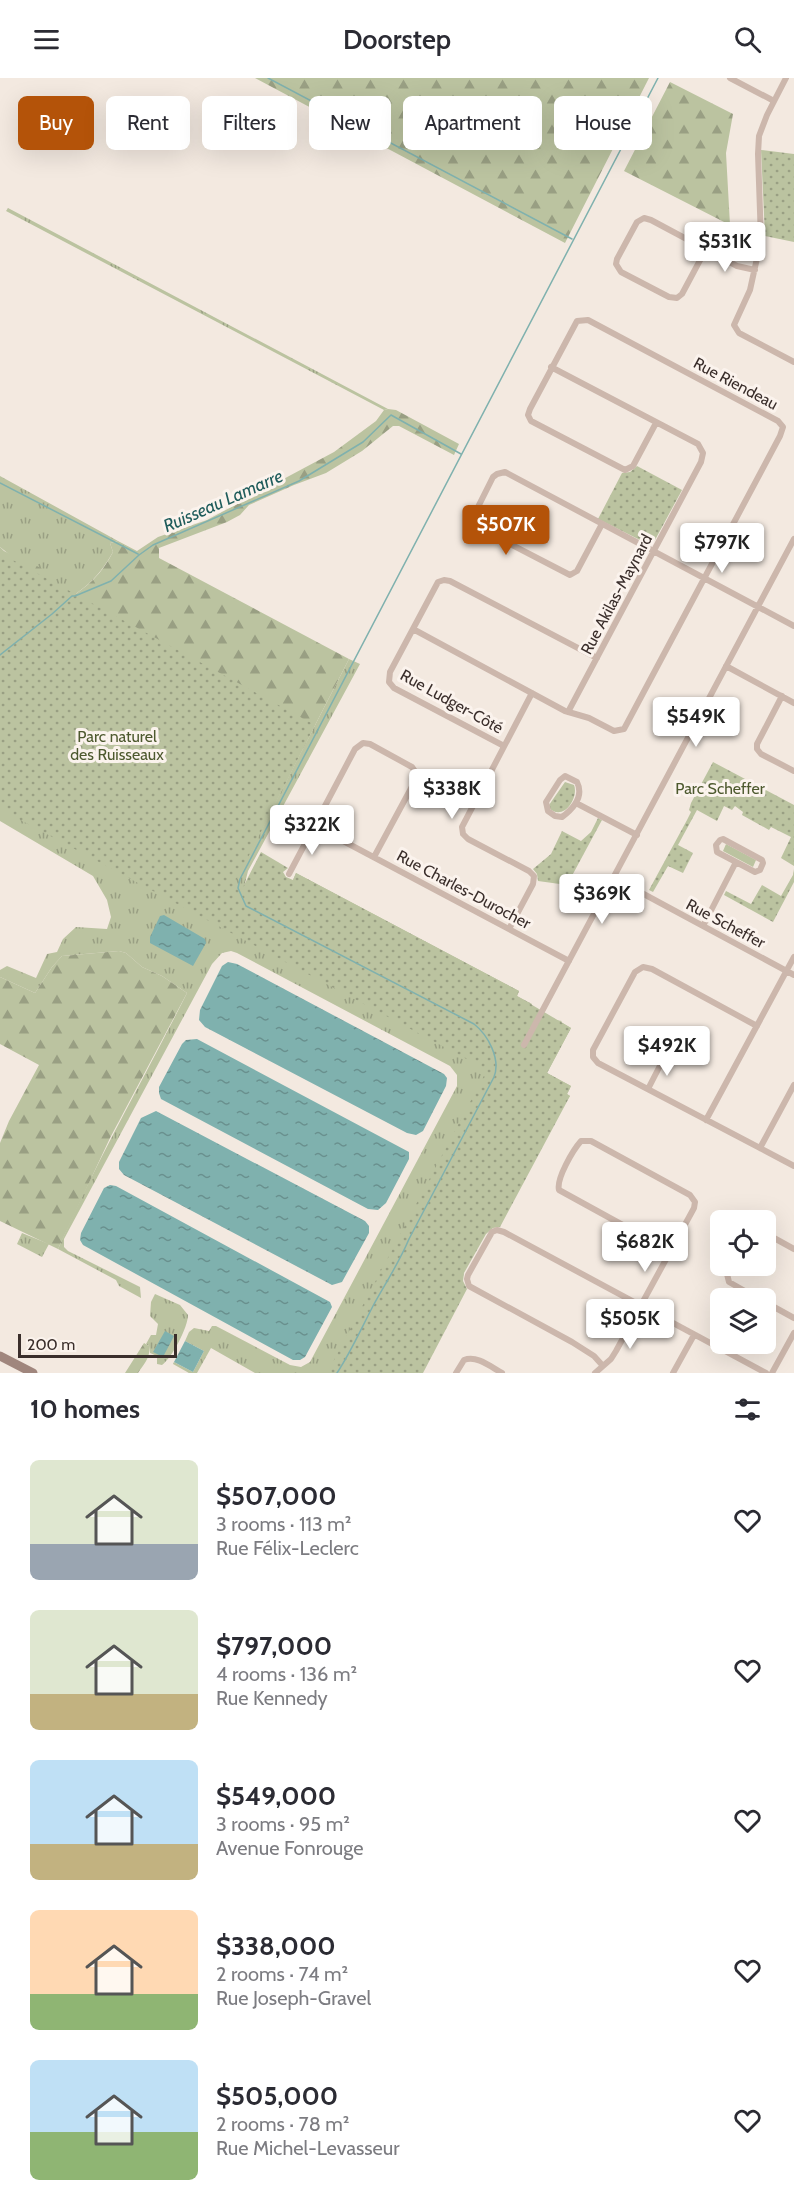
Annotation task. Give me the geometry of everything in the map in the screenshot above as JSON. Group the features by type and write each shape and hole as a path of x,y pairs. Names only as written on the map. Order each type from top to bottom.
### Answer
{"street":[{"path":"730,78 774,101"},
{"path":"786,78 762,125 758,142 761,234 749,294 734,321 735,329 794,362"},
{"path":"706,249 682,294 677,298 669,297 623,273 616,264 636,223 643,218 649,219 706,249 737,266 755,270"},
{"name":"Rue Riendeau","path":"551,367 578,321 588,320 782,424 783,429 629,721 621,731 614,731 590,718 568,712"},
{"path":"551,367 529,411 529,419 600,459 623,470 631,468 656,423"},
{"name":"Rue Akilas-Maynard","path":"551,367 698,444 703,453 701,462 568,712"},
{"path":"602,524 577,571 572,575 564,573 475,524 474,515 492,479 497,474 507,473 794,626"},
{"path":"524,1045 794,539"},
{"name":"Rue Ludger-Côté","path":"504,746 393,688 390,684 389,674 437,584 442,580 447,580 597,658"},
{"path":"413,630 568,712"},
{"path":"726,666 794,703"},
{"path":"509,929 532,887 534,876 529,871 468,838 462,830 464,822 532,693"},
{"path":"782,696 758,742 757,749 761,754 794,771"},
{"path":"289,874 355,749 361,744 370,744 412,767 416,775 374,857"},
{"path":"565,776 574,779 579,785 576,803 560,817 550,813 545,804 565,776"},
{"path":"576,803 637,835"},
{"name":"Rue Charles-Durocher","path":"315,826 569,961"},
{"path":"720,840 728,840 760,858 763,863 757,873 736,862 716,851 720,840"},
{"path":"702,926 736,862"},
{"name":"Rue Scheffer","path":"614,878 794,975"},
{"path":"706,1120 794,957"},
{"path":"757,1026 652,969 643,967 635,972 593,1050 593,1057 596,1062 794,1166"},
{"path":"648,1089 666,1054"},
{"path":"760,1148 794,1085"},
{"path":"595,1373 614,1356 694,1208 695,1200 693,1196 591,1141 579,1142 559,1179 559,1190 670,1251"},
{"path":"603,1366 594,1356 572,1342 469,1286 468,1275 488,1237 496,1231 504,1232 766,1373"},
{"path":"776,1239 794,1249"},
{"path":"727,1276 729,1282 740,1288"},
{"path":"776,1308 794,1318"},
{"path":"772,1373 794,1333"},
{"path":"674,1373 694,1335"},
{"path":"0,1356 33,1373"},
{"path":"456,1373 464,1360 470,1358 477,1359 502,1373"}],"green space":[{"path":"255,78 649,78 640,96 554,96 554,150 612,150 565,243 390,150 391,96 309,96 309,107 297,100 297,96 289,96"},
{"path":"670,82 733,114 726,153 730,225 624,171 635,150 652,150 652,117"},
{"path":"761,150 794,154 794,242 765,236"},
{"path":"8,208 388,409 384,410 6,211"},
{"name":"Parc naturel des Ruisseaux","path":"384,410 396,410 459,444 454,455 399,426 393,426 362,451 326,473 249,505 240,515 227,522 159,548 159,558 349,659 232,887 0,678 0,547 41,568 67,600 87,585 104,567 113,552 110,543 118,541 137,551 158,537 207,520 334,452 376,421"},
{"path":"637,466 682,490 655,540 650,545 598,519 622,473 630,472"},
{"path":"0,476 118,541 110,543 113,552 98,573 87,585 67,600 0,547"},
{"path":"0,553 315,725 234,885 242,889 261,852 288,868 283,872 286,877 293,880 296,873 519,991 517,996 571,1028 547,1073 571,1086 567,1094 570,1096 500,1227 493,1228 486,1234 464,1273 463,1281 467,1289 423,1373 327,1373 487,1070 0,809"},
{"path":"349,659 360,664 248,871 244,887 293,880 296,873 519,991 517,996 532,1004 529,1016 562,1021 571,1028 547,1073 571,1086 567,1094 570,1096 363,1373 255,1373 211,1348 197,1373 189,1373 173,1364 174,1362 193,1372 204,1351 185,1341 189,1332 194,1328 209,1331 212,1326 290,1365 301,1367 310,1362 457,1086 457,1075 450,1066 237,953 231,951 222,953 212,964 64,1239 64,1247 68,1251 140,1287 141,1298 119,1286 116,1280 58,1249 104,1152 187,993 162,976 142,967 126,953 119,951 62,956 35,993 0,977 0,970 7,966 36,978 47,954 57,952 63,939 76,927 107,929 111,917 107,900 93,876 0,821 0,777 232,887"},
{"name":"Parc Scheffer","path":"713,762 794,805 794,866 781,858 791,837 771,827 769,830 742,815 743,812 735,806 732,810 724,806 717,821 697,810 678,845 693,853 683,873 668,866 653,892 649,890 691,812 689,810 691,803"},
{"path":"565,782 574,785 574,796 565,810 555,812 549,808 549,805"},
{"path":"598,818 602,820 567,885 538,881 533,869 551,854 562,831 581,841 591,832"},
{"path":"726,844 756,860 753,867 723,851"},
{"path":"794,869 794,882 773,922 724,895 726,891 751,904 762,885 781,896"},
{"path":"119,951 126,953 142,967 162,976 187,993 110,1138 58,1249 0,1221 0,1143 39,1065 0,1044 0,977 35,993 62,956"},
{"path":"22,1233 49,1244 42,1257 17,1244"},
{"path":"155,1294 180,1305 188,1315 179,1342 162,1365 157,1364 157,1356 150,1353 149,1346 146,1344 151,1335 156,1335 158,1324 150,1316 151,1302"},
{"path":"144,1343 149,1346 145,1363 138,1373 125,1373"}],"water":[{"path":"164,915 205,939 206,943 193,966 150,943 150,937 160,916"},
{"path":"228,962 237,964 444,1074 447,1078 446,1086 423,1131 416,1135 407,1133 205,1027 199,1020 200,1010 222,966"},
{"path":"197,1039 409,1152 409,1159 386,1203 378,1210 368,1209 161,1099 159,1087 182,1044 186,1040"},
{"path":"156,1111 365,1221 369,1226 369,1233 342,1282 332,1285 124,1175 119,1169 119,1162 141,1118"},
{"path":"110,1185 116,1186 330,1302 332,1307 305,1357 293,1360 83,1245 80,1240 81,1233 104,1188"},
{"path":"165,1331 174,1336 163,1357 153,1352"},
{"path":"185,1341 204,1351 193,1372 174,1362"}],"waterway":[{"path":"268,78 572,239"},
{"path":"337,1373 494,1077 496,1063 492,1048 484,1034 474,1024 246,906 238,888 240,879 658,78"},
{"name":"Ruisseau Lamarre","path":"0,655 72,596 111,581 153,545 299,481 363,442 391,415 461,454"},
{"path":"0,483 138,554"}]}
